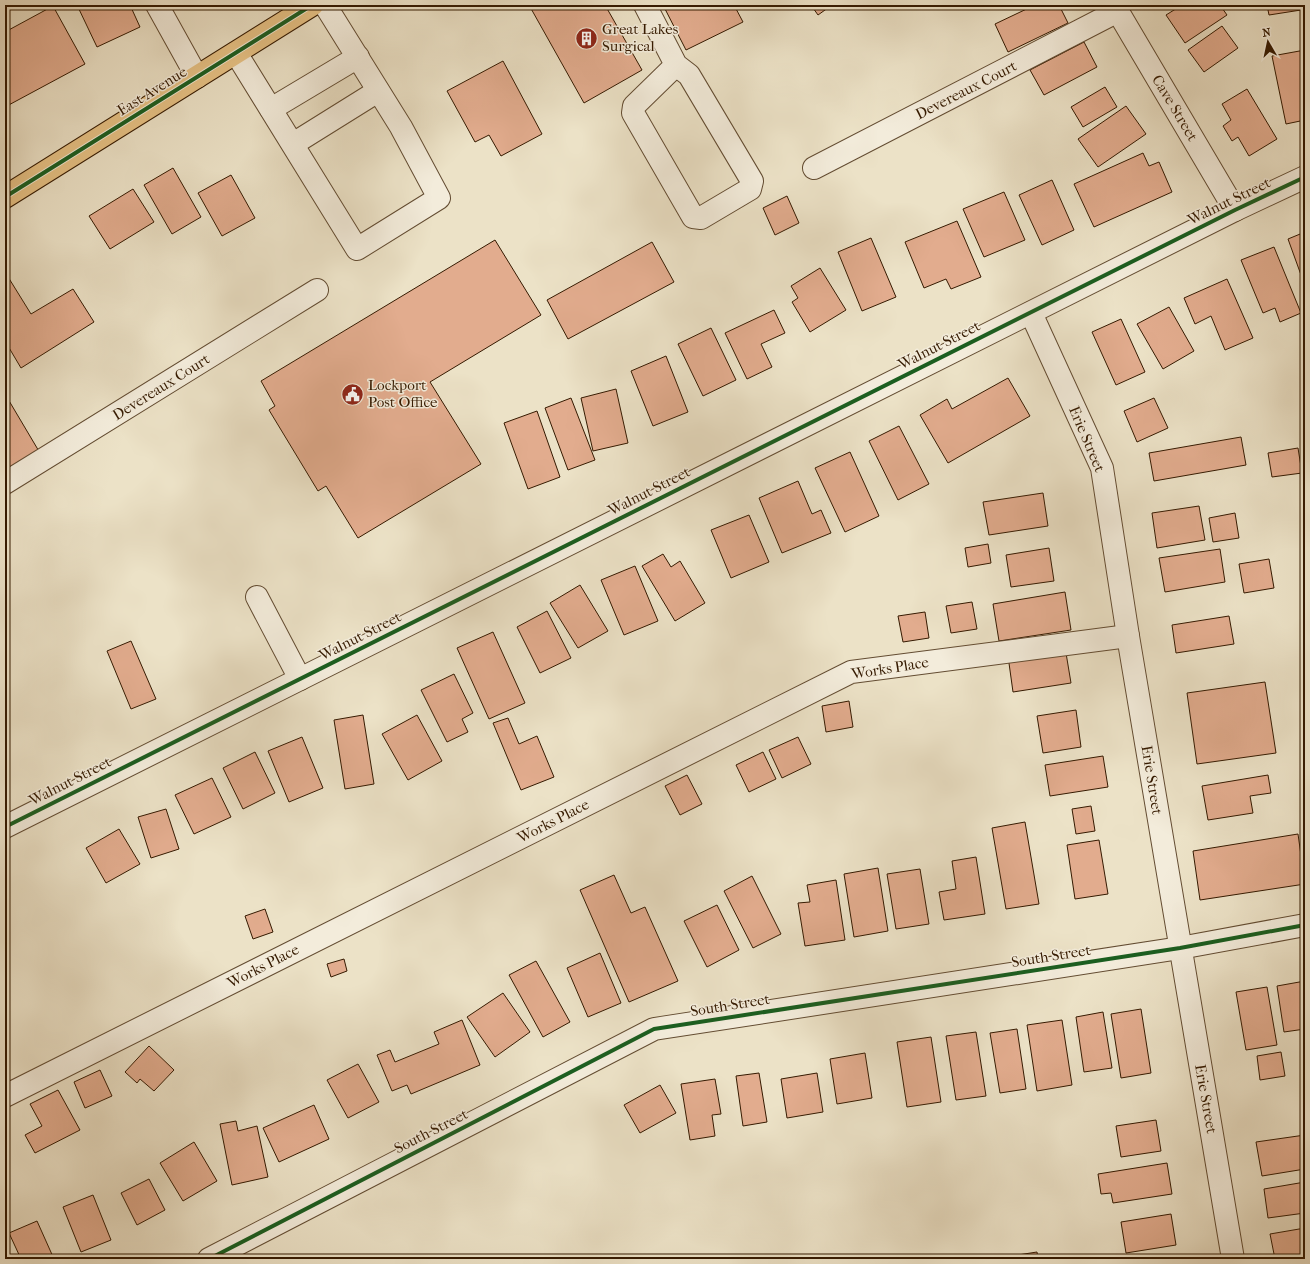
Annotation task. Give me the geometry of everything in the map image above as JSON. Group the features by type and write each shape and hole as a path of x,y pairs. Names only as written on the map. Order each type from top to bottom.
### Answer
{"highway":[{"name":"East Avenue","path":"5,197 236,53 306,7"}],"street":[{"path":"157,5 197,77"},
{"path":"236,53 357,250 439,198 401,127 325,5"},
{"path":"645,5 676,65 689,75 752,181 750,189 701,218 693,217 633,113 634,106 676,65"},
{"name":"Devereaux Court","path":"814,168 1116,8"},
{"name":"Cave Street","path":"1116,8 1236,210"},
{"path":"271,108 358,58"},
{"path":"293,144 378,91"},
{"name":"Walnut Street","path":"5,827 1236,210 1305,177"},
{"name":"Devereaux Court","path":"5,484 317,290"},
{"name":"Erie Street","path":"1031,313 1102,468 1128,636 1233,1259"},
{"path":"257,597 300,679"},
{"name":"Works Place","path":"5,1096 851,672 1128,636"},
{"name":"South Street","path":"209,1259 654,1029 1180,948 1305,925"}],"building":[{"path":"77,5 130,5 140,27 97,47"},
{"name":"Great Lakes Surgical","path":"529,5 605,5 642,70 584,103"},
{"path":"663,5 734,5 743,22 686,50"},
{"path":"811,5 832,5 818,15"},
{"path":"1035,5 1059,5 1068,23 1008,52 995,24"},
{"path":"1182,5 1220,5 1227,15 1185,43 1166,15"},
{"path":"1267,5 1301,5 1301,10 1269,15"},
{"path":"53,6 85,64 5,107 5,32"},
{"path":"1222,26 1238,48 1204,72 1188,50"},
{"path":"1084,42 1097,67 1044,95 1030,70"},
{"path":"1305,50 1305,120 1286,124 1272,56"},
{"path":"503,61 542,134 501,156 489,135 475,142 447,91"},
{"path":"1105,87 1117,107 1083,127 1071,107"},
{"path":"1247,89 1277,139 1249,156 1238,137 1232,141 1223,126 1231,120 1222,104"},
{"path":"1126,106 1146,134 1098,167 1078,139"},
{"path":"1143,153 1149,166 1159,162 1172,192 1094,227 1074,184"},
{"path":"173,168 201,217 172,234 144,185"},
{"path":"231,175 255,218 222,236 198,193"},
{"path":"1052,180 1074,230 1042,245 1019,195"},
{"path":"133,189 154,222 110,249 89,216"},
{"path":"1004,192 1025,240 984,257 963,209"},
{"path":"787,196 799,223 775,235 763,208"},
{"path":"957,221 981,277 951,289 946,279 924,288 905,242"},
{"path":"1305,232 1305,286 1288,239"},
{"path":"871,238 896,297 862,311 838,252"},
{"name":"Lockport Post Office","path":"495,240 541,315 430,382 481,464 358,538 326,486 318,491 269,410 275,406 261,381"},
{"path":"652,242 674,282 568,339 547,300"},
{"path":"1274,247 1301,313 1280,322 1275,308 1263,313 1241,260"},
{"path":"820,268 846,310 810,332 792,302 798,298 791,286"},
{"path":"5,272 31,314 73,289 94,322 21,368 5,341"},
{"path":"1227,279 1253,338 1225,350 1211,316 1195,324 1184,298"},
{"path":"1169,307 1194,351 1163,369 1137,324"},
{"path":"774,310 785,333 761,344 772,367 747,379 725,333"},
{"path":"1121,319 1145,372 1116,385 1092,332"},
{"path":"711,328 736,380 703,396 678,344"},
{"path":"666,356 688,412 653,426 631,371"},
{"path":"1008,378 1030,416 948,463 920,415 947,399 952,409"},
{"path":"616,389 628,443 593,451 581,398"},
{"path":"5,394 40,453 5,474"},
{"path":"571,398 595,460 568,470 545,408"},
{"path":"1154,398 1168,428 1137,442 1124,411"},
{"path":"537,411 560,477 528,489 504,423"},
{"path":"899,426 929,484 898,500 869,441"},
{"path":"1241,437 1246,465 1154,481 1149,453"},
{"path":"1298,448 1302,473 1272,477 1268,453"},
{"path":"850,452 879,516 845,532 815,468"},
{"path":"798,481 812,514 821,510 831,533 782,553 759,498"},
{"path":"1043,493 1048,526 989,535 983,502"},
{"path":"1199,506 1205,540 1157,548 1152,513"},
{"path":"1235,513 1239,538 1213,542 1209,518"},
{"path":"749,515 769,562 731,578 711,530"},
{"path":"988,544 991,563 968,567 965,548"},
{"path":"1049,548 1054,581 1011,587 1006,555"},
{"path":"1220,549 1225,582 1165,592 1159,558"},
{"path":"663,554 671,567 680,561 705,603 675,621 642,566"},
{"path":"1269,559 1274,588 1244,593 1239,564"},
{"path":"635,566 658,621 624,635 601,580"},
{"path":"580,585 608,631 578,648 550,603"},
{"path":"1065,592 1071,630 999,641 993,604"},
{"path":"972,602 977,629 951,633 946,606"},
{"path":"547,611 571,658 540,673 517,627"},
{"path":"925,612 929,638 903,642 898,616"},
{"path":"1229,616 1234,644 1176,653 1172,625"},
{"path":"493,632 525,703 489,719 457,648"},
{"path":"131,641 156,699 131,709 107,651"},
{"path":"1065,647 1071,683 1013,692 1008,656"},
{"path":"454,674 473,713 462,719 468,732 447,742 421,690"},
{"path":"1265,682 1276,753 1197,764 1187,693"},
{"path":"849,701 853,727 826,732 822,706"},
{"path":"1076,710 1081,747 1043,753 1037,716"},
{"path":"363,715 374,784 345,789 334,720"},
{"path":"417,715 442,761 408,780 382,734"},
{"path":"508,718 519,744 537,736 554,777 521,790 493,723"},
{"path":"302,737 323,788 289,802 268,751"},
{"path":"798,737 811,764 782,778 769,750"},
{"path":"255,752 275,793 243,809 223,768"},
{"path":"763,752 776,779 749,792 736,765"},
{"path":"1103,756 1108,787 1050,796 1045,765"},
{"path":"687,775 702,804 680,815 665,786"},
{"path":"1268,775 1271,793 1250,796 1253,813 1208,820 1202,786"},
{"path":"212,778 231,817 194,834 175,795"},
{"path":"1091,806 1095,831 1076,834 1072,809"},
{"path":"166,809 179,849 151,858 138,817"},
{"path":"1025,822 1039,904 1006,909 992,828"},
{"path":"119,829 140,864 106,883 86,848"},
{"path":"1298,834 1305,884 1200,900 1193,851"},
{"path":"1099,840 1108,894 1075,899 1067,845"},
{"path":"976,857 985,914 944,920 939,892 956,889 952,861"},
{"path":"878,868 888,931 854,937 844,874"},
{"path":"920,869 929,924 896,929 887,874"},
{"path":"614,875 631,913 645,907 678,981 629,1002 580,890"},
{"path":"752,876 781,934 753,948 724,891"},
{"path":"836,880 845,940 805,946 798,903 810,902 807,885"},
{"path":"717,905 739,950 707,967 684,921"},
{"path":"265,909 273,932 253,939 245,916"},
{"path":"600,953 621,1003 588,1017 567,968"},
{"path":"344,959 347,971 331,977 327,964"},
{"path":"536,961 570,1022 543,1037 509,975"},
{"path":"1305,981 1305,1029 1284,1032 1277,986"},
{"path":"1267,987 1277,1045 1246,1050 1236,992"},
{"path":"503,993 530,1032 495,1057 467,1017"},
{"path":"1141,1009 1151,1073 1121,1078 1111,1014"},
{"path":"1103,1012 1112,1068 1084,1072 1076,1017"},
{"path":"462,1020 480,1065 411,1094 407,1085 392,1091 377,1055 390,1050 395,1062 439,1044 434,1032"},
{"path":"1062,1020 1072,1085 1037,1091 1027,1025"},
{"path":"1017,1029 1026,1089 1000,1093 990,1033"},
{"path":"976,1032 986,1096 956,1100 946,1036"},
{"path":"931,1037 941,1102 907,1107 897,1042"},
{"path":"149,1046 174,1070 154,1091 140,1079 137,1083 125,1072"},
{"path":"1281,1052 1285,1076 1260,1080 1257,1056"},
{"path":"865,1053 872,1098 837,1104 830,1059"},
{"path":"358,1064 379,1102 348,1118 327,1080"},
{"path":"100,1070 112,1096 85,1108 74,1082"},
{"path":"759,1073 767,1122 743,1126 736,1076"},
{"path":"817,1073 823,1112 787,1118 781,1079"},
{"path":"715,1079 721,1114 712,1115 715,1136 690,1140 681,1084"},
{"path":"660,1085 676,1113 640,1133 624,1105"},
{"path":"58,1090 80,1130 35,1153 25,1135 42,1126 30,1104"},
{"path":"314,1105 329,1139 279,1162 263,1128"},
{"path":"1156,1120 1161,1151 1121,1157 1116,1126"},
{"path":"236,1121 238,1131 257,1126 268,1177 232,1185 220,1124"},
{"path":"1305,1135 1305,1169 1262,1176 1256,1142"},
{"path":"194,1142 217,1181 183,1201 160,1163"},
{"path":"1167,1163 1172,1194 1113,1203 1111,1193 1101,1194 1098,1174"},
{"path":"149,1179 165,1210 137,1225 121,1193"},
{"path":"1305,1182 1305,1213 1268,1218 1264,1189"},
{"path":"93,1195 111,1240 81,1252 63,1207"},
{"path":"1171,1214 1176,1245 1126,1253 1121,1222"},
{"path":"37,1221 54,1259 21,1259 9,1233"},
{"path":"1305,1228 1305,1259 1275,1259 1270,1234"},
{"path":"1037,1252 1038,1259 1006,1259 1005,1257"}],"cycle path":[{"path":"5,197 312,5"},
{"path":"5,827 1235,210 1305,177"},
{"path":"209,1259 654,1029 1180,948 1305,925"}],"place":[{"name":"Great Lakes Surgical","path":"586,38"},
{"name":"Lockport Post Office","path":"353,394"}]}
